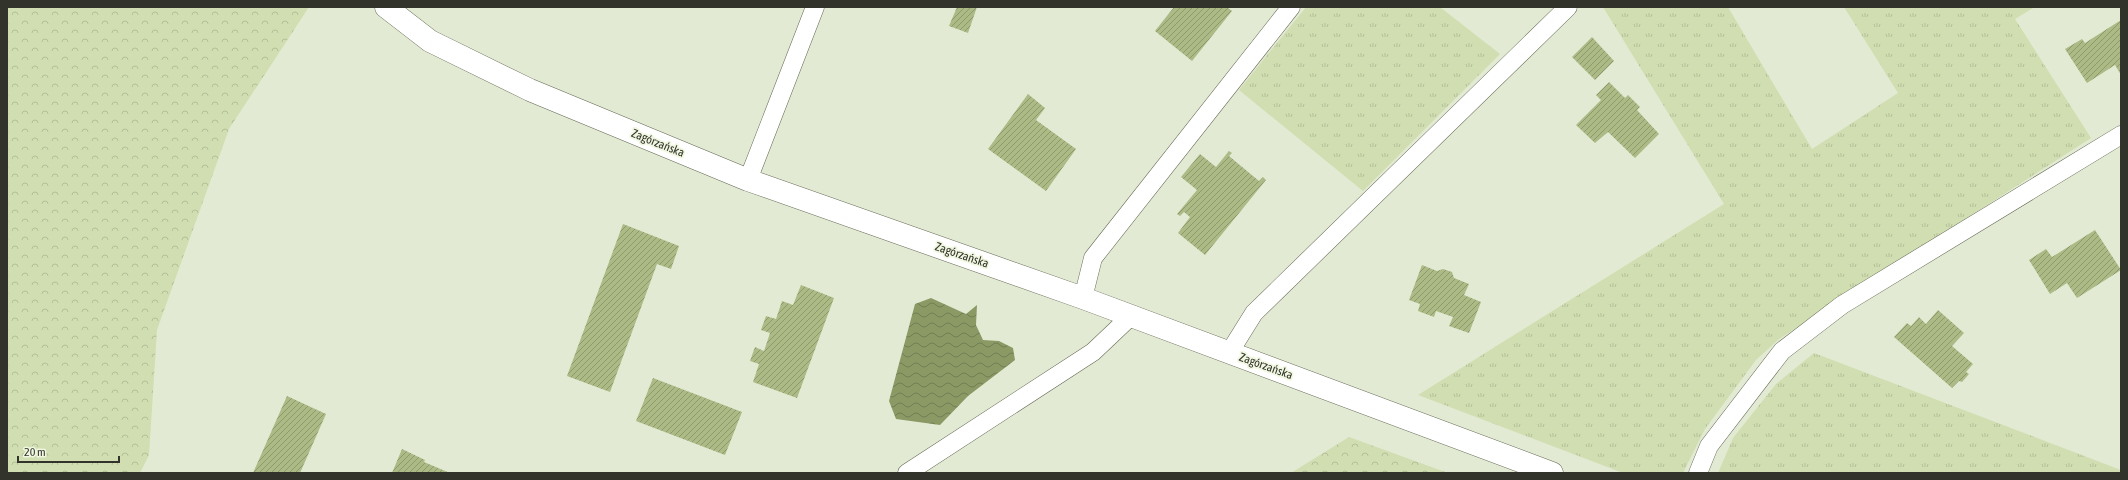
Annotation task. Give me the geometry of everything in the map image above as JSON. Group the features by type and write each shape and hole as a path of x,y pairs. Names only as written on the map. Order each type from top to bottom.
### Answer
{"street":[{"name":"Zagórzańska","path":"386,7 430,41 530,90 748,180 1083,298 1552,473"}],"lane":[{"path":"748,180 815,7"},
{"path":"1083,298 1093,258 1290,7"},
{"path":"1229,353 1254,313 1568,7"},
{"path":"1698,473 1709,446 1782,351 1842,305 2121,135"},
{"path":"907,473 1093,352 1131,316"}],"green space":[{"path":"7,7 309,7 229,129 157,330 149,455 140,473 7,473"},
{"path":"1306,7 1440,7 1500,54 1363,191 1239,90"},
{"path":"1603,7 1728,7 1812,149 1898,93 1844,7 2035,7 2015,19 2091,138 1779,339 1756,360 1705,429 1683,473 1623,473 1418,395 1724,204"},
{"path":"1814,353 2121,470 2121,473 1718,473 1733,438 1776,384"},
{"path":"1349,437 1448,473 1291,473"}],"water":[{"path":"931,298 966,314 977,305 976,325 983,340 999,341 1013,348 1015,360 968,396 940,425 896,419 889,401 915,304"}],"building":[{"path":"957,7 977,7 968,33 949,26"},
{"path":"1174,7 1227,7 1232,11 1192,61 1155,31"},
{"path":"2121,20 2121,75 2115,65 2087,83 2065,49 2082,39 2085,43"},
{"path":"1592,37 1614,61 1595,80 1572,57"},
{"path":"1609,82 1625,98 1628,95 1640,107 1637,110 1659,134 1635,158 1608,132 1595,143 1576,125 1601,100 1596,95"},
{"path":"1028,94 1045,108 1036,120 1076,149 1046,191 988,149"},
{"path":"1229,151 1232,153 1229,156 1259,181 1263,177 1266,180 1205,255 1178,233 1190,217 1184,212 1180,216 1177,214 1197,190 1181,177 1200,154 1216,167"},
{"path":"623,224 679,246 671,269 657,264 610,392 567,376"},
{"path":"2095,230 2121,270 2077,298 2067,283 2050,294 2029,260 2046,249 2052,257"},
{"path":"1422,265 1437,271 1443,269 1452,272 1454,278 1469,284 1464,295 1481,302 1469,333 1449,326 1453,317 1436,311 1434,317 1418,311 1420,304 1409,300"},
{"path":"801,285 834,298 797,398 753,382 759,364 750,361 755,347 764,351 770,333 761,330 766,316 776,319 782,301 793,305"},
{"path":"1938,310 1964,333 1952,346 1973,364 1966,372 1969,374 1962,382 1959,381 1952,388 1894,337 1907,323 1911,326 1919,317 1926,324"},
{"path":"653,378 742,412 725,455 636,421"},
{"path":"287,396 326,414 300,473 253,473"},
{"path":"402,449 425,460 424,462 450,473 392,473"}]}
